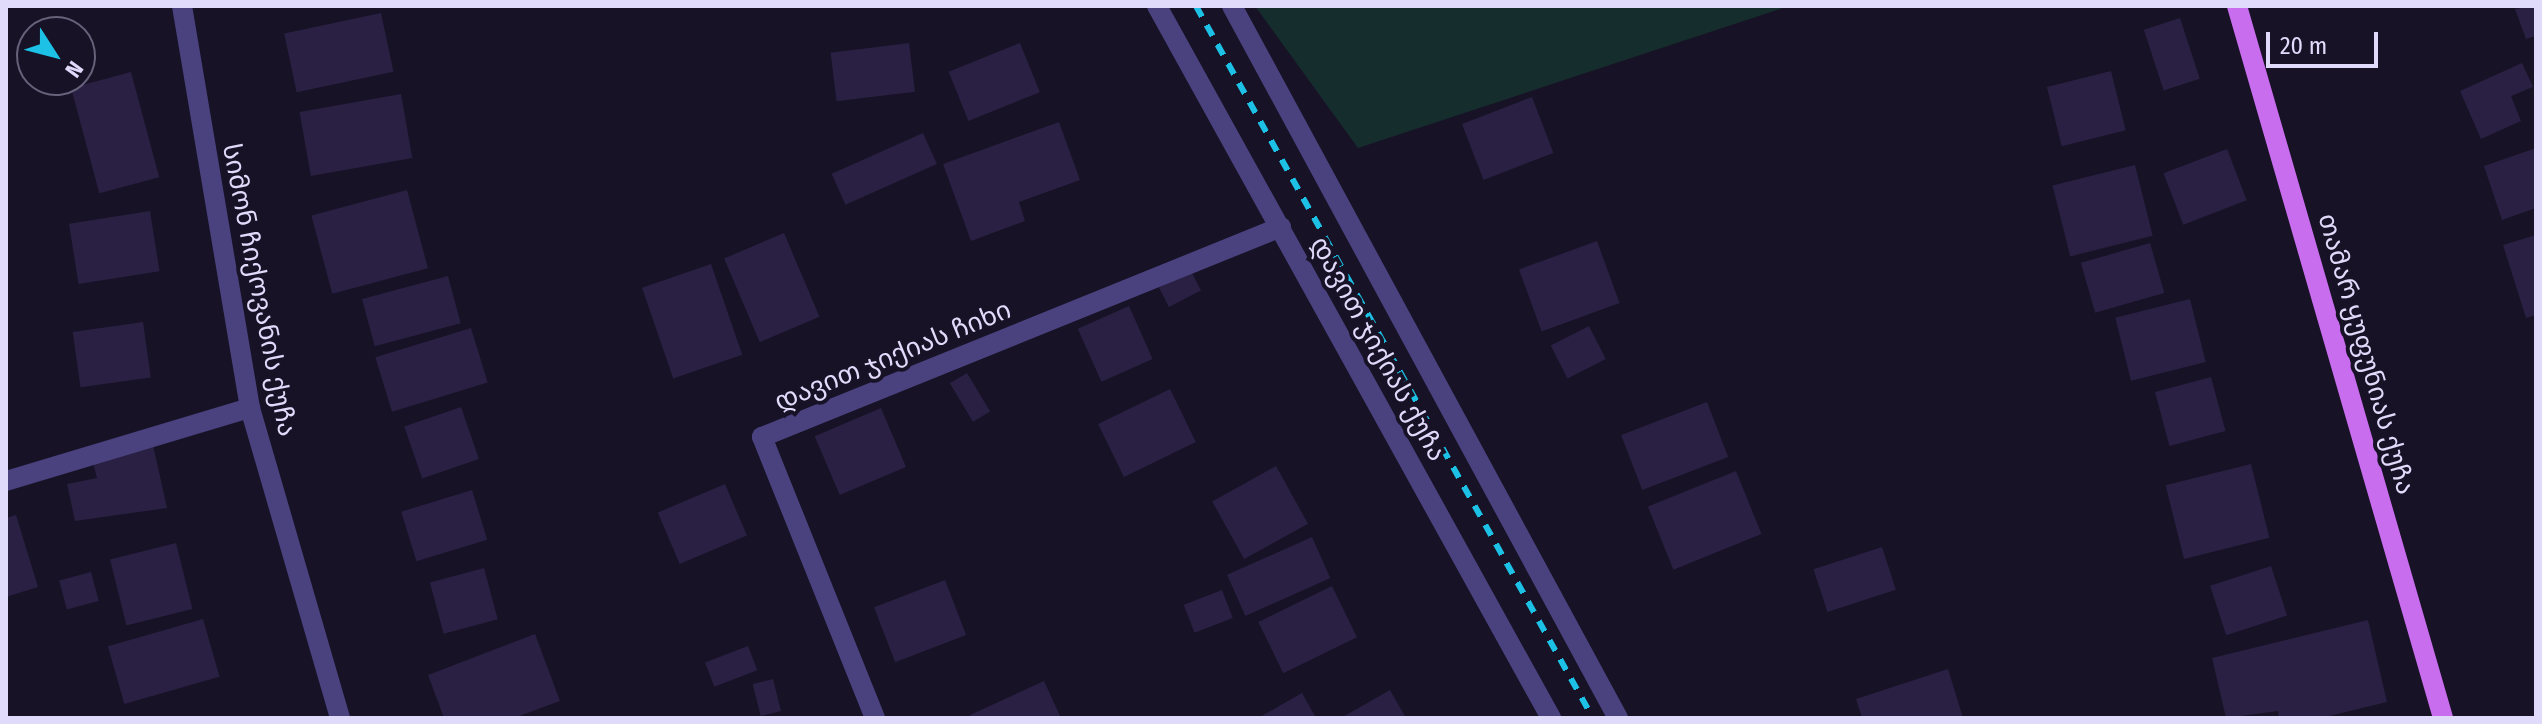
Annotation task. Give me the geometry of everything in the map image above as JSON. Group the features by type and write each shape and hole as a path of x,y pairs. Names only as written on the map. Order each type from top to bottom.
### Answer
{"main road":[{"name":"თამარ ყუფუნიას ქუჩა","path":"2237,6 2443,718"}],"street":[{"name":"სიმონ ჩიქოვანის ქუჩა","path":"182,6 250,408 340,718"},
{"name":"დავით ჯიქიას ქუჩა","path":"1157,6 1551,718"},
{"name":"დავით ჯიქიას ქუჩა","path":"1232,6 1618,718"},
{"name":"დავით ჯიქიას ჩიხი","path":"875,718 762,437 1281,227"},
{"path":"6,481 250,408"}],"green space":[{"path":"1255,6 1789,6 1358,148"}],"building":[{"path":"2536,6 2536,36 2526,39 2515,9"},
{"path":"381,13 393,72 297,92 284,34"},
{"path":"2180,18 2200,79 2164,91 2144,30"},
{"path":"909,43 915,92 837,101 831,53"},
{"path":"1020,43 1040,92 968,121 949,72"},
{"path":"2522,63 2533,87 2511,96 2521,121 2481,139 2460,91"},
{"path":"2111,71 2126,130 2062,146 2047,87"},
{"path":"131,72 159,177 99,193 73,96 96,96 96,81"},
{"path":"401,94 412,158 311,176 300,112"},
{"path":"1532,97 1554,153 1483,180 1462,124"},
{"path":"1059,122 1080,180 1019,202 1025,221 971,241 943,164"},
{"path":"923,133 937,164 845,205 832,174"},
{"path":"2536,148 2536,208 2502,220 2484,166"},
{"path":"2227,149 2247,200 2183,225 2164,173"},
{"path":"2135,165 2153,236 2070,256 2053,186"},
{"path":"407,190 428,268 332,294 311,216"},
{"path":"150,211 160,271 79,284 69,224"},
{"path":"784,233 820,317 760,342 724,258"},
{"path":"2536,235 2536,315 2526,318 2503,245"},
{"path":"1597,241 1620,303 1542,331 1519,269"},
{"path":"2150,243 2164,293 2095,313 2081,263"},
{"path":"711,264 742,355 673,379 642,288"},
{"path":"1191,271 1201,291 1169,307 1159,287"},
{"path":"448,276 461,323 375,346 362,299"},
{"path":"2190,299 2206,362 2131,381 2115,318"},
{"path":"1129,306 1153,359 1101,382 1078,329"},
{"path":"143,322 151,377 80,387 73,332"},
{"path":"1589,326 1606,359 1567,378 1551,346"},
{"path":"471,328 488,383 392,412 375,357"},
{"path":"967,373 990,412 973,422 950,383"},
{"path":"2211,377 2225,431 2169,446 2155,392"},
{"path":"1170,389 1196,442 1124,477 1098,424"},
{"path":"1707,402 1728,457 1642,490 1621,435"},
{"path":"461,407 479,459 422,479 404,427"},
{"path":"881,408 906,467 840,495 815,436"},
{"path":"153,445 167,508 75,521 67,484 97,478 92,459"},
{"path":"2251,464 2269,538 2184,559 2166,485"},
{"path":"1276,466 1308,524 1244,559 1212,501"},
{"path":"1736,471 1761,534 1673,570 1648,507"},
{"path":"725,484 747,536 680,564 658,513"},
{"path":"472,490 487,540 416,561 401,512"},
{"path":"16,515 38,587 6,597 6,518"},
{"path":"1312,537 1330,578 1245,616 1227,575"},
{"path":"176,543 192,609 126,625 110,559"},
{"path":"1882,547 1896,590 1827,612 1814,569"},
{"path":"2271,566 2287,615 2226,635 2210,586"},
{"path":"484,568 498,619 444,634 430,582"},
{"path":"91,572 99,601 67,610 59,581"},
{"path":"945,580 966,635 895,662 874,607"},
{"path":"1332,586 1357,637 1283,673 1258,622"},
{"path":"1222,590 1233,618 1194,633 1184,605"},
{"path":"203,619 220,677 124,704 108,646"},
{"path":"2368,620 2387,702 2321,718 2279,718 2278,711 2226,718 2212,658"},
{"path":"535,634 560,701 514,718 444,718 428,675"},
{"path":"748,646 757,670 714,687 705,662"},
{"path":"1948,669 1963,718 1862,718 1856,699"},
{"path":"773,679 781,711 761,716 753,684"},
{"path":"1044,681 1061,718 972,718 970,715"},
{"path":"1390,690 1406,718 1341,718"},
{"path":"1302,693 1316,718 1258,718"}],"railway":[{"path":"1196,6 1593,718"}]}
